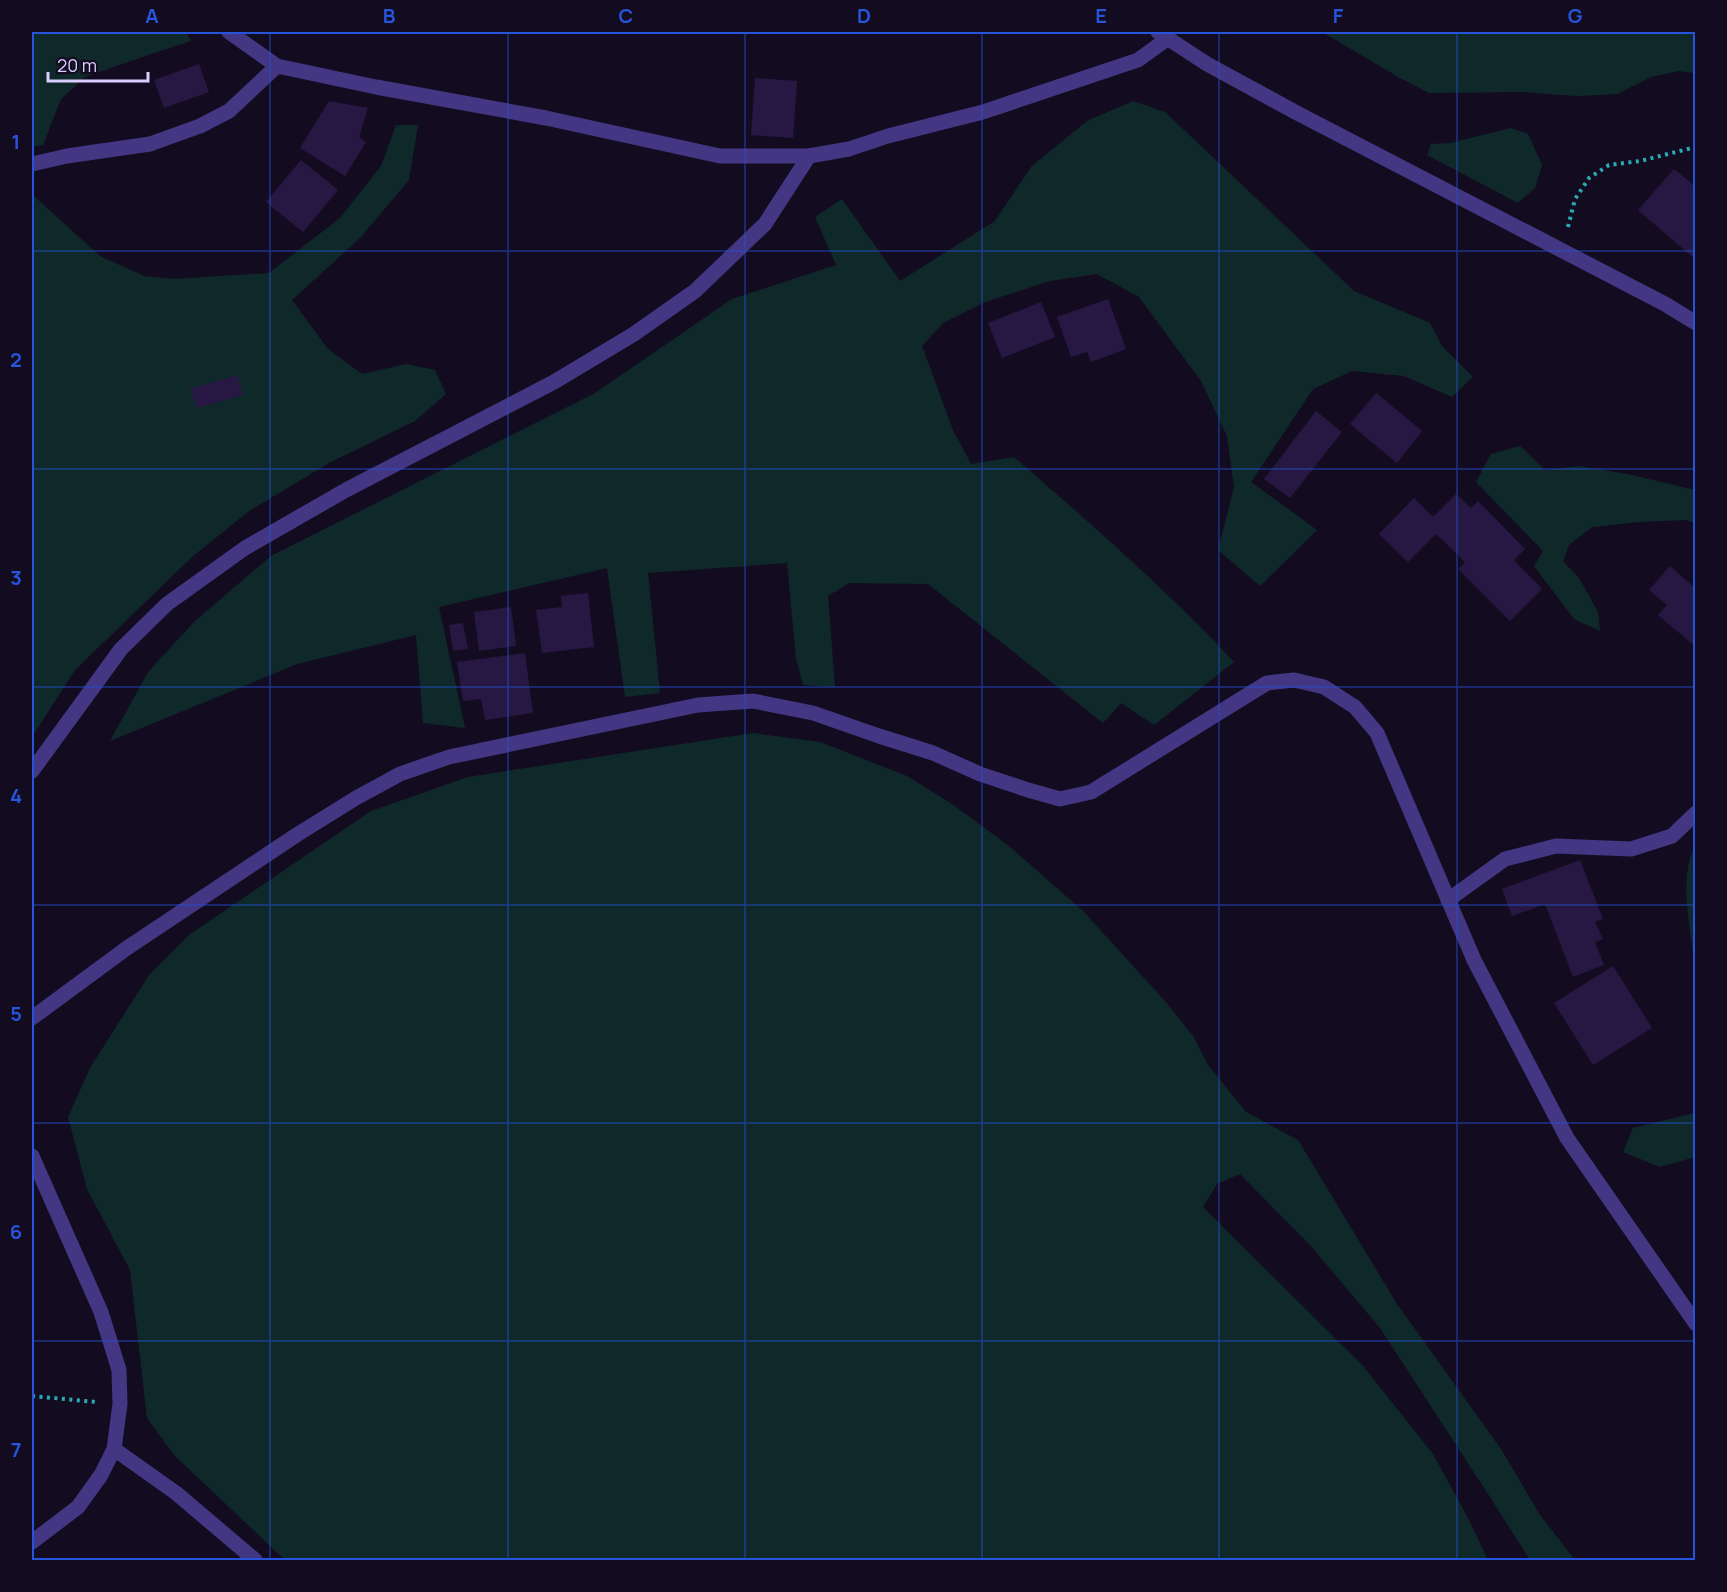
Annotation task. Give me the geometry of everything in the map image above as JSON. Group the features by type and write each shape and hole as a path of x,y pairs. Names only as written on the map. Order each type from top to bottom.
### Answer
{"street":[{"path":"229,32 278,66 376,87 546,118 720,156 809,156 849,149 888,136 983,112 1138,60 1162,35 1207,64 1297,113 1665,304 1695,323"},
{"path":"32,164 67,156 150,144 200,126 229,111 278,66"},
{"path":"32,771 121,649 167,604 245,548 346,490 554,382 643,328 695,291 765,224 809,156"},
{"path":"32,1018 127,948 298,834 400,774 449,757 698,705 753,701 813,713 933,753 989,777 1060,799 1091,792 1267,682 1294,680 1324,687 1355,707 1377,733 1474,960 1567,1138 1695,1324"},
{"path":"1448,900 1505,859 1557,846 1631,849 1672,836 1695,813"},
{"path":"32,1156 101,1312 118,1370 120,1404 114,1449 101,1474 78,1507 32,1542"},
{"path":"114,1449 176,1493 255,1560"}],"path":[{"path":"1562,250 1575,199 1589,178 1609,165 1640,161 1695,147"},
{"path":"32,1396 120,1404"}],"green space":[{"path":"32,32 186,32 191,41 85,77 61,99 43,145 32,147"},
{"path":"1322,32 1695,32 1695,73 1678,71 1651,77 1617,94 1576,96 1523,92 1429,93"},
{"path":"1133,101 1165,112 1354,291 1430,323 1442,346 1473,377 1452,397 1404,376 1352,371 1313,389 1251,482 1317,530 1260,586 1218,550 1234,487 1227,436 1201,381 1139,297 1097,274 1050,281 985,302 943,323 922,346 953,430 971,464 1014,457 1155,582 1234,662 1154,725 1121,703 1103,723 928,584 849,583 828,596 835,687 803,685 796,658 787,563 648,573 660,693 625,697 607,568 439,607 465,728 423,723 416,635 297,664 110,741 148,672 195,621 271,556 595,393 732,299 836,265 815,217 842,199 900,281 995,221 1031,167 1087,121"},
{"path":"396,125 418,125 409,180 360,238 292,300 328,349 362,374 406,364 435,370 446,394 415,421 329,463 249,511 192,557 75,670 32,737 32,198 35,197 100,256 144,276 174,279 269,273 340,218 381,166"},
{"path":"1511,128 1528,134 1542,165 1535,188 1518,203 1427,155 1431,144 1450,143"},
{"path":"1520,446 1545,470 1579,466 1632,475 1695,490 1695,523 1685,520 1592,527 1569,545 1563,561 1579,578 1598,612 1600,631 1574,619 1534,566 1543,551 1476,482 1491,454"},
{"path":"753,733 820,742 907,776 952,804 1009,846 1083,911 1165,1001 1193,1036 1208,1065 1246,1112 1298,1140 1397,1304 1501,1449 1540,1515 1575,1560 1530,1560 1380,1328 1311,1246 1240,1174 1217,1184 1203,1207 1363,1366 1433,1454 1488,1560 285,1560 174,1455 147,1418 130,1270 87,1189 68,1117 90,1068 149,975 189,935 371,811 468,777"},
{"path":"1695,847 1695,958 1688,914 1687,885 1690,858"},
{"path":"1695,1113 1695,1157 1660,1167 1623,1152 1633,1128"}],"building":[{"path":"199,64 209,92 164,108 154,80"},
{"path":"755,78 797,81 793,138 751,135"},
{"path":"329,101 368,108 359,137 366,142 345,176 300,148"},
{"path":"301,160 338,190 303,232 266,202"},
{"path":"1674,169 1696,187 1696,260 1638,210"},
{"path":"1108,299 1126,349 1091,362 1087,352 1071,357 1057,317"},
{"path":"1041,302 1055,337 1002,358 988,323"},
{"path":"237,375 243,395 197,408 190,389"},
{"path":"1376,393 1422,431 1397,463 1350,424"},
{"path":"1316,411 1342,432 1290,498 1264,479"},
{"path":"1456,494 1471,508 1478,501 1525,549 1514,560 1542,589 1510,621 1458,569 1465,562 1436,534 1408,562 1379,534 1414,498 1433,517"},
{"path":"1670,566 1694,587 1696,585 1696,647 1658,615 1667,605 1649,590"},
{"path":"588,593 594,647 542,653 536,610 562,607 561,596"},
{"path":"511,607 516,646 479,651 474,612"},
{"path":"463,623 468,649 453,651 449,625"},
{"path":"525,653 533,713 485,720 481,699 463,701 457,662"},
{"path":"1580,860 1603,919 1595,922 1603,939 1595,942 1604,965 1573,977 1545,904 1512,916 1502,889"},
{"path":"1613,966 1652,1028 1593,1065 1554,1003"}]}
